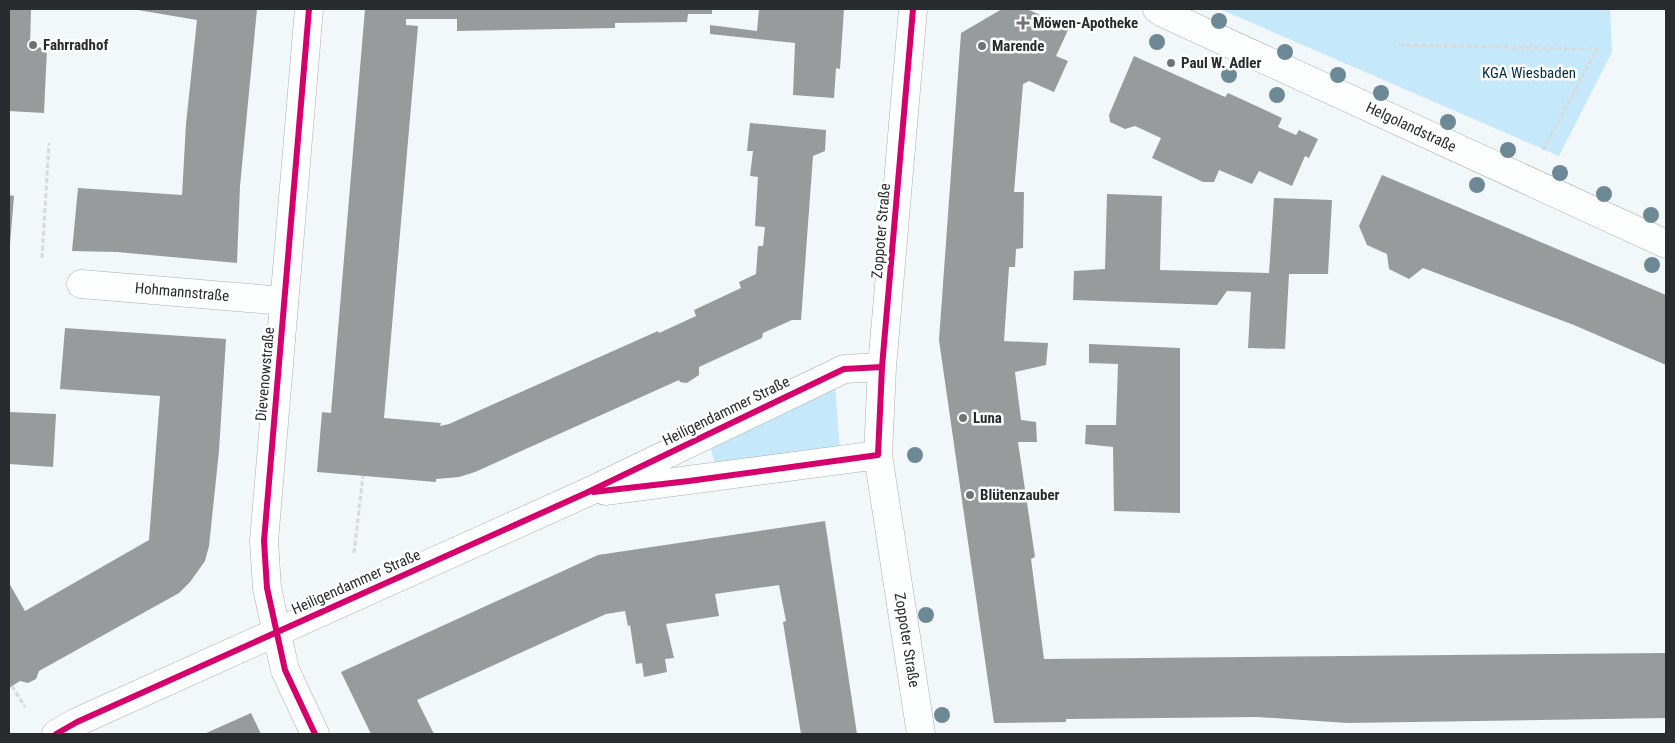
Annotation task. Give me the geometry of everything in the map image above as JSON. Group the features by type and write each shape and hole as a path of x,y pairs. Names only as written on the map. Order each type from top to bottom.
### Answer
{"street":[{"name":"Dievenowstraße","path":"309,9 264,541 267,588 285,670 315,734"},
{"name":"Zoppoter Straße","path":"913,9 882,367 878,455 921,734"},
{"name":"Helgolandstraße","path":"1157,9 1162,13 1666,244"},
{"name":"Hohmannstraße","path":"81,284 284,301"},
{"name":"Heiligendammer Straße","path":"56,734 77,722 586,493 844,368 882,367"},
{"name":"Heiligendammer Straße","path":"586,493 623,490 878,455"}],"path":[{"path":"1400,44 1597,49 1538,160"},
{"path":"42,258 49,143"},
{"path":"354,553 363,476"},
{"path":"12,686 25,707"}],"green space":[{"name":"KGA Wiesbaden","path":"1220,9 1610,9 1612,52 1559,156"},
{"path":"835,385 840,451 716,469 709,441"}],"building":[{"path":"9,9 31,9 30,47 47,48 44,113 9,111"},
{"path":"132,9 257,9 240,186 237,263 117,252 72,251 78,188 182,195 186,124 197,20"},
{"path":"365,9 712,9 712,14 688,14 687,22 615,23 615,28 457,31 457,19 406,19 406,25 418,26 384,418 441,423 440,426 449,424 696,316 694,310 741,288 739,282 756,274 758,246 763,246 765,227 755,226 758,177 750,176 753,151 747,151 750,123 826,130 825,151 813,156 801,320 792,320 763,333 762,338 699,367 699,375 687,383 680,382 679,380 475,472 459,477 436,479 436,482 317,472 322,412 331,413"},
{"path":"759,9 844,9 840,69 836,68 834,98 793,95 795,43 710,34 710,25 757,31"},
{"path":"1002,9 1027,9 1069,28 1056,56 1068,61 1054,92 1029,81 1023,84 1014,192 1024,192 1023,248 1016,249 1015,267 1009,267 1004,341 1048,343 1046,365 1015,372 1021,420 1036,422 1037,442 1018,442 1035,557 1031,559 1044,659 1666,653 1666,718 1348,723 1257,717 1066,719 1066,722 994,723 939,340 961,33"},
{"path":"1134,56 1225,97 1228,93 1282,118 1278,127 1296,135 1299,130 1318,139 1309,158 1305,156 1292,186 1259,171 1252,184 1219,170 1214,182 1203,182 1152,158 1161,138 1135,126 1125,129 1110,122 1109,115"},
{"path":"1382,175 1666,295 1666,365 1574,325 1423,268 1409,279 1389,269 1387,254 1367,245 1359,226"},
{"path":"1107,194 1162,196 1160,270 1269,273 1274,198 1332,200 1328,274 1289,274 1285,349 1248,348 1251,292 1227,291 1217,305 1073,300 1074,271 1105,269"},
{"path":"9,195 14,196 10,245 9,245"},
{"path":"65,328 226,339 219,451 209,546 205,561 190,582 179,593 39,671 36,679 28,683 20,681 9,688 9,583 25,611 149,540 160,396 60,389"},
{"path":"1089,344 1180,348 1180,513 1114,511 1113,447 1085,444 1086,425 1116,425 1118,364 1089,363"},
{"path":"9,412 56,414 53,467 9,464"},
{"path":"825,521 857,734 801,734 783,622 786,621 779,585 715,594 719,616 666,624 674,658 665,659 667,672 644,677 642,663 636,664 630,625 628,626 625,611 606,614 417,700 434,734 371,734 341,672 598,555"},
{"path":"251,713 261,734 204,734"}],"cycle path":[{"path":"309,9 264,541 267,588 285,670 315,734"},
{"path":"593,492 878,455 882,367 913,9"},
{"path":"56,734 77,722 586,493 844,369 882,367"}],"place":[{"name":"Möwen-Apotheke","path":"1023,23"},
{"name":"Fahrradhof","path":"33,45"},
{"name":"Marende","path":"982,46"},
{"name":"Paul W. Adler","path":"1171,63"},
{"name":"Luna","path":"963,418"},
{"name":"Blütenzauber","path":"970,495"}]}
